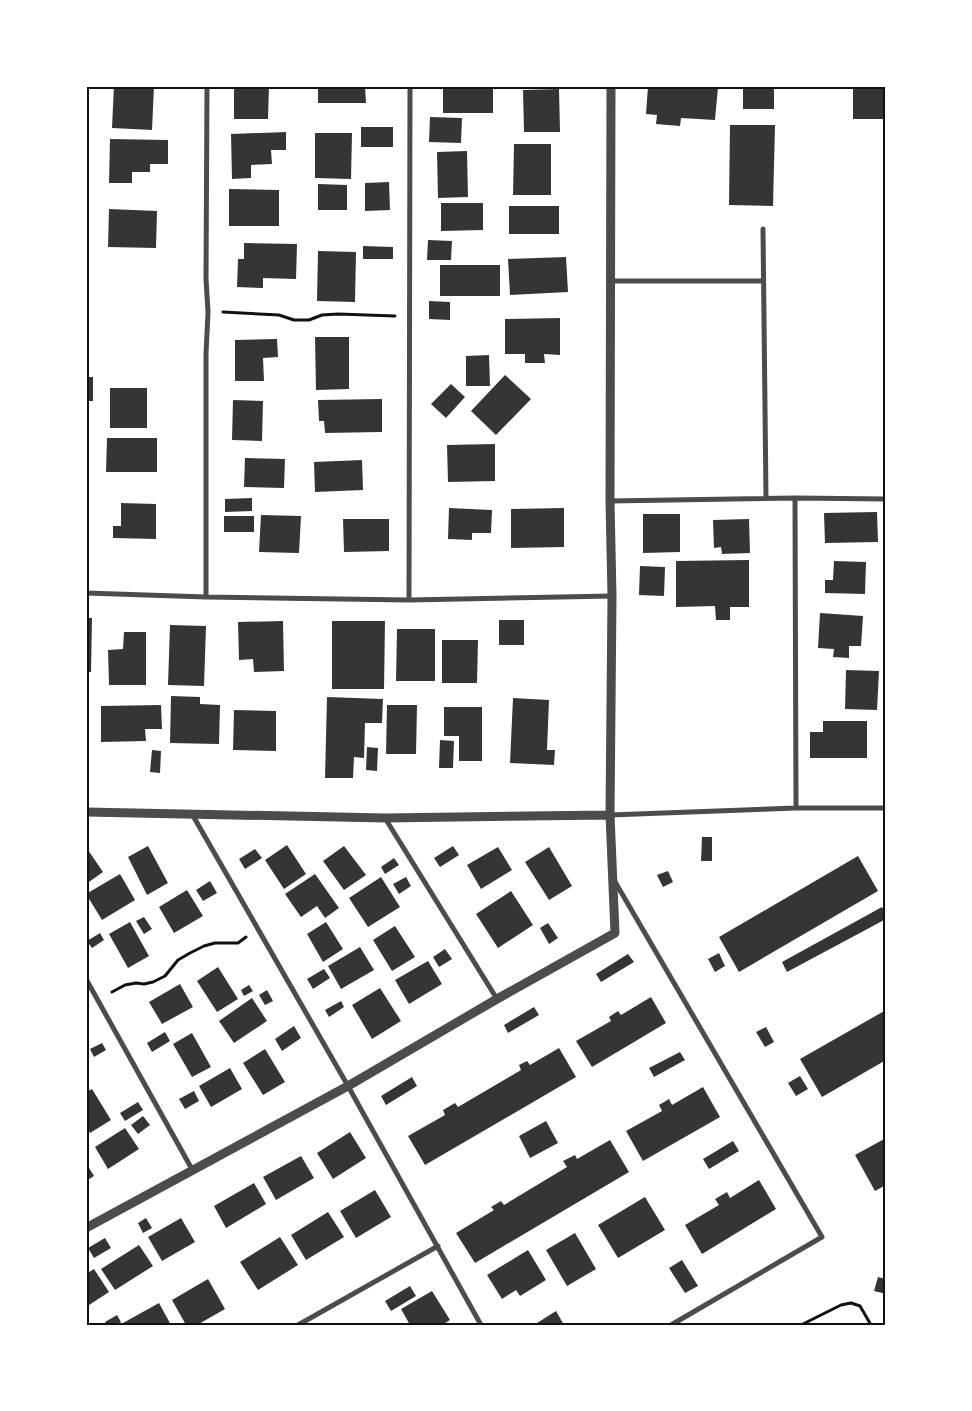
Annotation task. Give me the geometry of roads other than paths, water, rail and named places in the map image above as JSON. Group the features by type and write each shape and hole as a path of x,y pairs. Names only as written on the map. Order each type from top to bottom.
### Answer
{"street":[{"path":"206,597 207,86"},
{"path":"409,600 410,86"},
{"path":"86,1228 348,1086 497,998 615,933 610,815 612,596 610,501 611,86"},
{"path":"763,229 766,498"},
{"path":"611,281 763,281"},
{"path":"610,501 766,498 886,499"},
{"path":"796,498 796,808"},
{"path":"86,593 409,600 612,596"},
{"path":"86,812 385,818 610,815 796,808 886,808"},
{"path":"192,814 482,1325"},
{"path":"385,818 497,998"},
{"path":"613,877 822,1237 672,1325"},
{"path":"86,979 193,1171"},
{"path":"298,1325 438,1246"}]}
